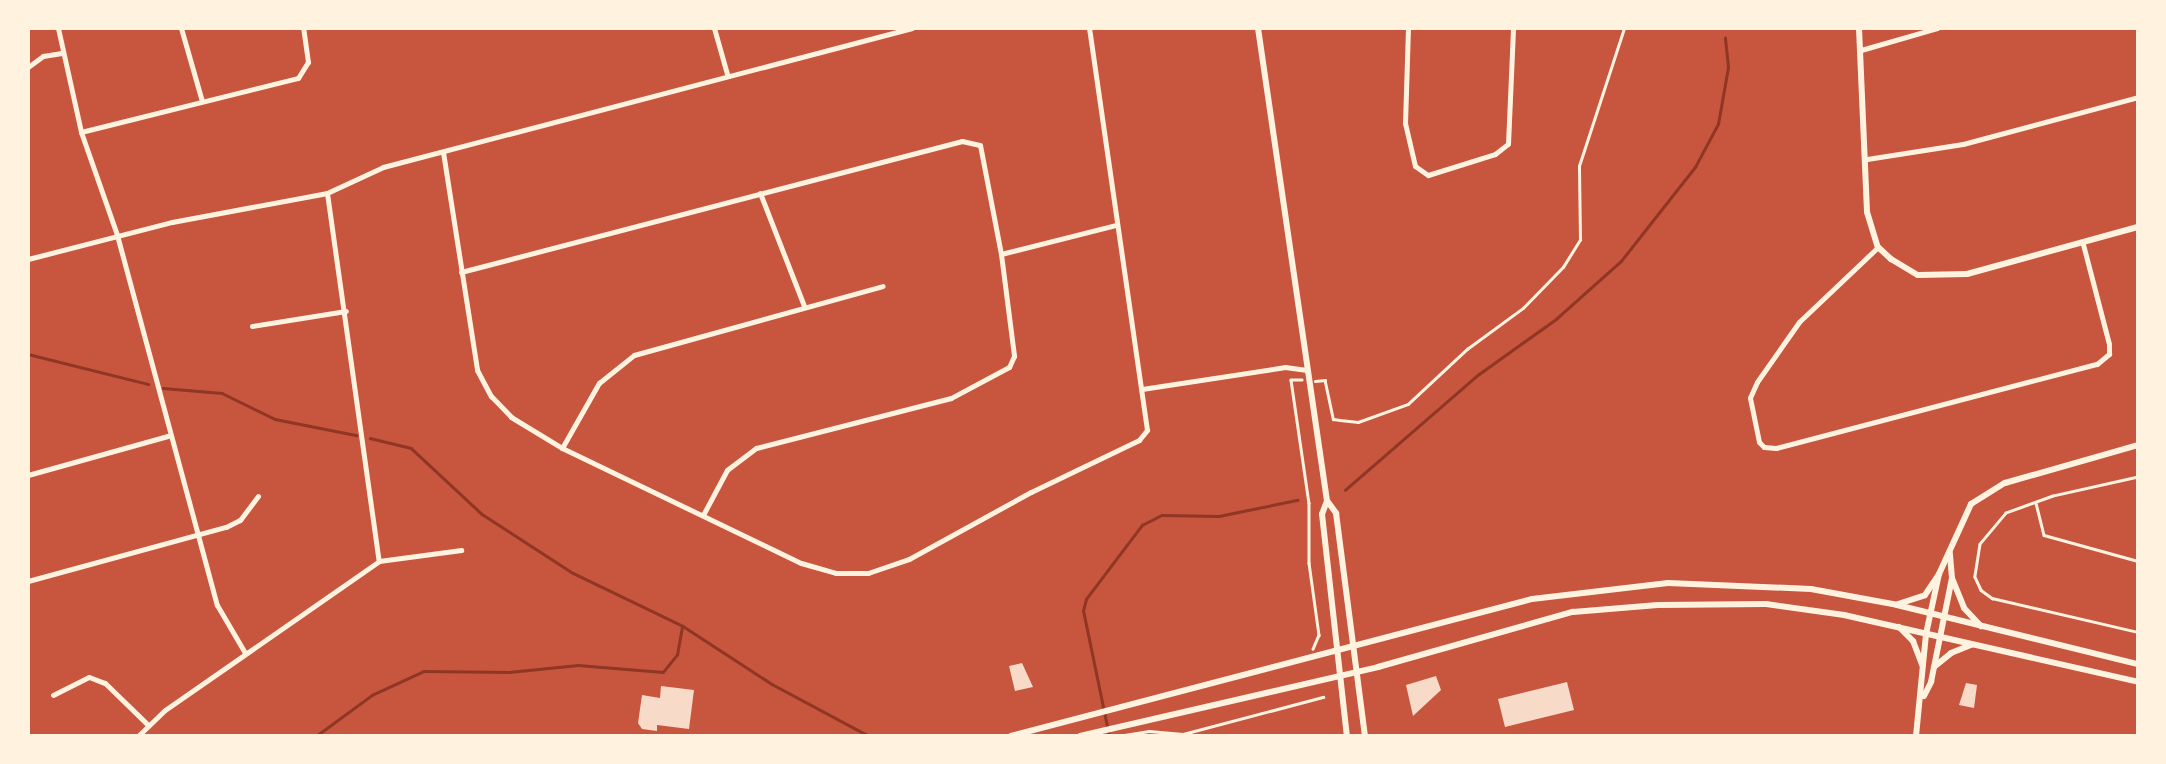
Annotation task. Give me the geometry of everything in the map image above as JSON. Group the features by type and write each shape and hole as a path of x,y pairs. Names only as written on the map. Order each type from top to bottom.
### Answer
{"main road":[{"path":"1258,28 1327,501 1322,514 1348,736"},
{"path":"1859,28 1868,212 1878,246 1918,276 1967,274 2138,226"},
{"path":"1894,604 1925,594 1939,574 1971,504 1989,490 2138,445"},
{"path":"1327,501 1336,512 1364,736"},
{"path":"1922,698 1934,667 1952,578 1950,551"},
{"path":"1916,736 1926,634 1939,574"},
{"path":"1952,578 1964,608 1982,626"},
{"path":"1011,736 1532,600 1668,583 1812,589 1894,604 2138,664"},
{"path":"1080,736 1358,671 1573,612 1658,604 1766,604 1898,626 2138,682"},
{"path":"1898,626 1912,641 1922,665"},
{"path":"1934,667 1951,653 1974,644"},
{"path":"1195,688 1198,706"},
{"path":"1052,726 1056,736"}],"street":[{"path":"58,28 81,132 116,235 217,605 245,653"},
{"path":"181,28 202,102"},
{"path":"81,132 304,74 308,62 303,28"},
{"path":"714,28 727,74"},
{"path":"28,259 116,235 327,194 384,168 912,28"},
{"path":"442,152 482,384 511,418 562,448 820,570 853,575 884,570 1139,440 1147,424 1089,28"},
{"path":"1408,28 1406,123 1414,166 1428,175 1495,154 1508,144 1513,28"},
{"path":"1861,50 1936,28"},
{"path":"28,67 43,56 62,53"},
{"path":"1867,159 1963,144 2138,97"},
{"path":"461,272 972,140 982,150 1001,254 1014,356 1010,367 951,398 756,448 727,470 703,515"},
{"path":"760,192 804,306"},
{"path":"327,194 379,561"},
{"path":"1001,254 1116,225"},
{"path":"1878,246 1799,322 1757,382 1750,398 1759,442 1764,446 1776,448 2098,364 2109,354 2109,344 2083,244"},
{"path":"562,448 598,383 634,355 883,286"},
{"path":"252,326 346,311"},
{"path":"1142,389 1285,367 1308,370"},
{"path":"28,475 168,436"},
{"path":"28,581 240,520 258,496"},
{"path":"138,736 245,653 379,561 461,550"},
{"path":"53,695 89,676 104,684 148,726"}],"lane":[{"path":"2138,476 2006,513 1986,534 1975,577 1981,590 1992,598 2138,632"},
{"path":"2036,502 2044,535 2138,561"}],"path":[{"path":"1321,381 1325,380 1333,419 1358,422 1408,404 1492,329 1523,308 1563,267 1580,240 1579,166 1624,28"},
{"path":"1293,380 1308,491 1309,563 1320,635 1313,649"},
{"path":"1118,736 1184,734 1324,697"}],"building":[{"path":"1022,663 1033,687 1015,691 1009,666"},
{"path":"1436,676 1441,690 1413,716 1406,685"},
{"path":"1567,682 1574,710 1505,727 1498,699"},
{"path":"1966,683 1977,685 1974,708 1959,705"},
{"path":"661,686 694,690 689,729 657,725 657,731 642,729 638,723 642,695 660,698"}],"waterway":[{"path":"1345,490 1479,374 1556,319 1621,261 1695,167 1718,124 1728,67 1725,38"},
{"path":"28,354 148,384"},
{"path":"163,388 222,393 275,419 356,435"},
{"path":"370,438 411,448 482,514 573,573 683,626 772,684 869,736"},
{"path":"1109,736 1083,611 1086,599 1142,525 1162,515 1219,516 1297,500"},
{"path":"316,736 372,695 424,671 509,672 578,665 663,672 677,655 682,627"}]}
